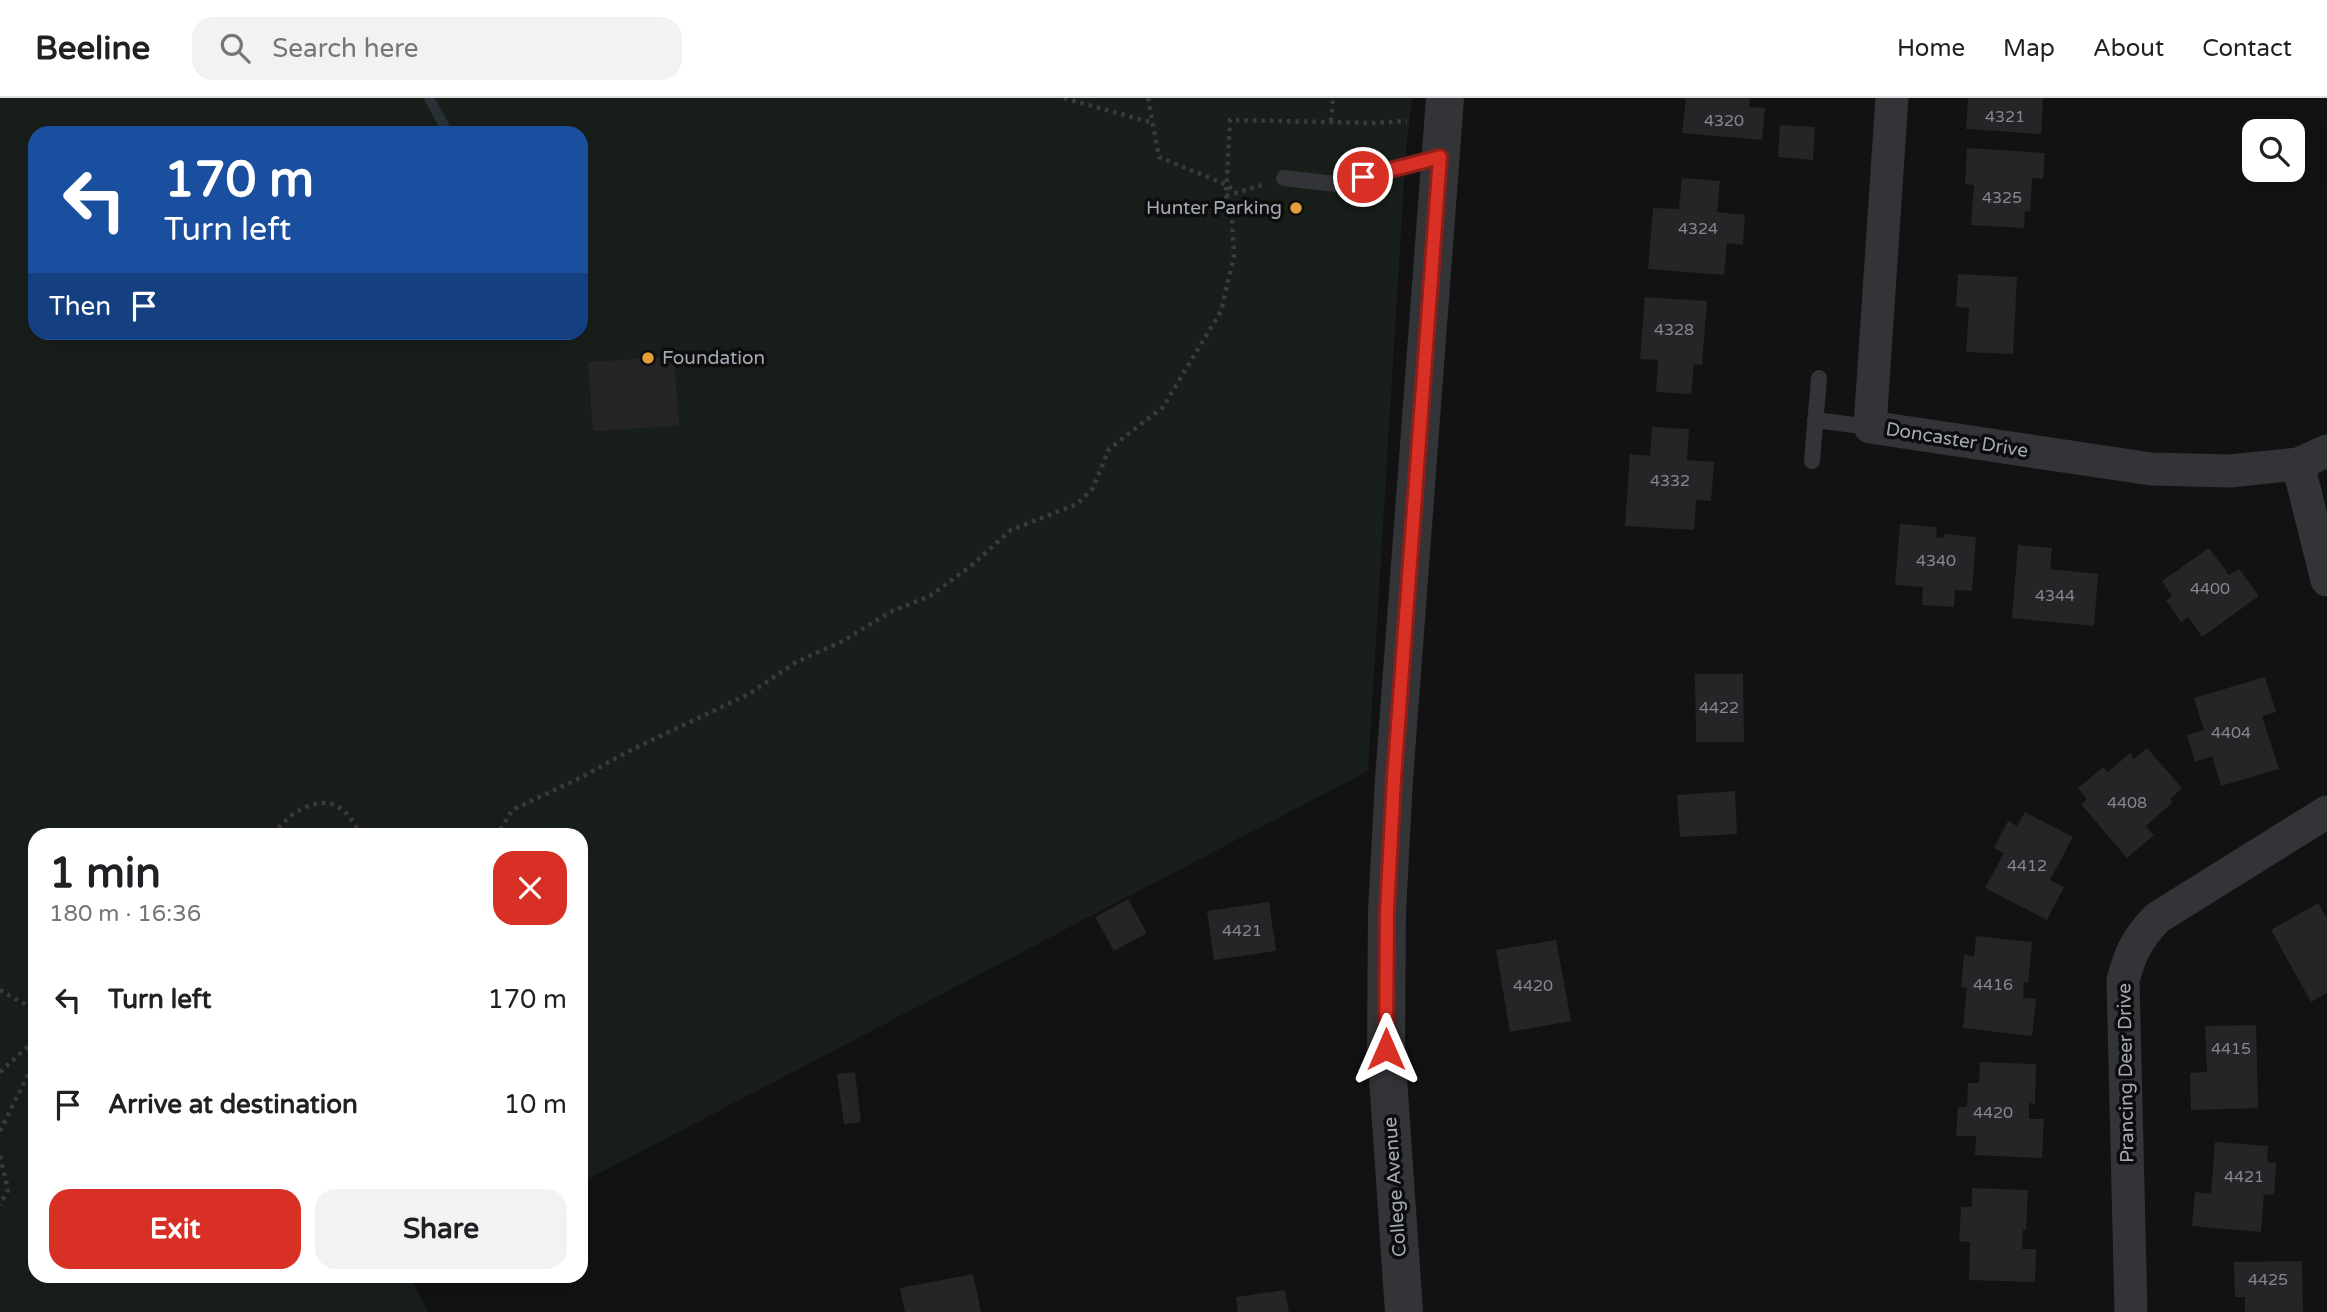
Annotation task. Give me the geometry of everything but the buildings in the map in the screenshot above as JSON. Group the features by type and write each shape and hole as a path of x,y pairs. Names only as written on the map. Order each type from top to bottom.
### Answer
{"street":[{"name":"Doncaster Drive","path":"1892,98 1870,427 2151,469 2230,471 2313,458"},
{"name":"College Avenue","path":"1404,1312 1386,1049 1387,912 1395,765 1444,108"},
{"path":"2313,458 2327,580"},
{"name":"Prancing Deer Drive","path":"2131,1312 2123,981 2129,957 2141,935 2157,918 2327,812"}],"lane":[{"path":"1284,178 1336,184 1440,157"},
{"path":"1812,461 1819,378"},
{"path":"1815,420 1870,427"}],"path":[{"path":"1063,98 1153,124"},
{"path":"1148,98 1159,157 1227,185 1237,193"},
{"path":"1331,121 1333,98"},
{"path":"501,828 512,810 749,694 796,662 843,641 890,612 930,596 972,565 1012,530 1077,504 1093,488 1109,449 1163,407 1221,311 1234,256 1232,220 1226,196 1230,120 1374,123 1444,108"},
{"path":"1226,196 1284,178"},
{"path":"279,828 298,811 326,802 341,808 356,828"},
{"path":"0,990 28,1006"},
{"path":"0,1072 28,1046"},
{"path":"0,1131 28,1075"},
{"path":"0,1156 8,1190 0,1205"}],"shaded area":[{"path":"0,98 1412,98 1406,150 1368,771 588,1179 588,828 28,828 28,1283 413,1283 429,1312 0,1312"}],"waterway":[{"path":"429,98 444,126"}],"place":[{"name":"Hunter Parking","path":"1296,208"},
{"name":"Foundation","path":"648,358"}],"route":[{"path":"1363,177 1440,157 1394,779 1387,912 1386,1049"}]}
